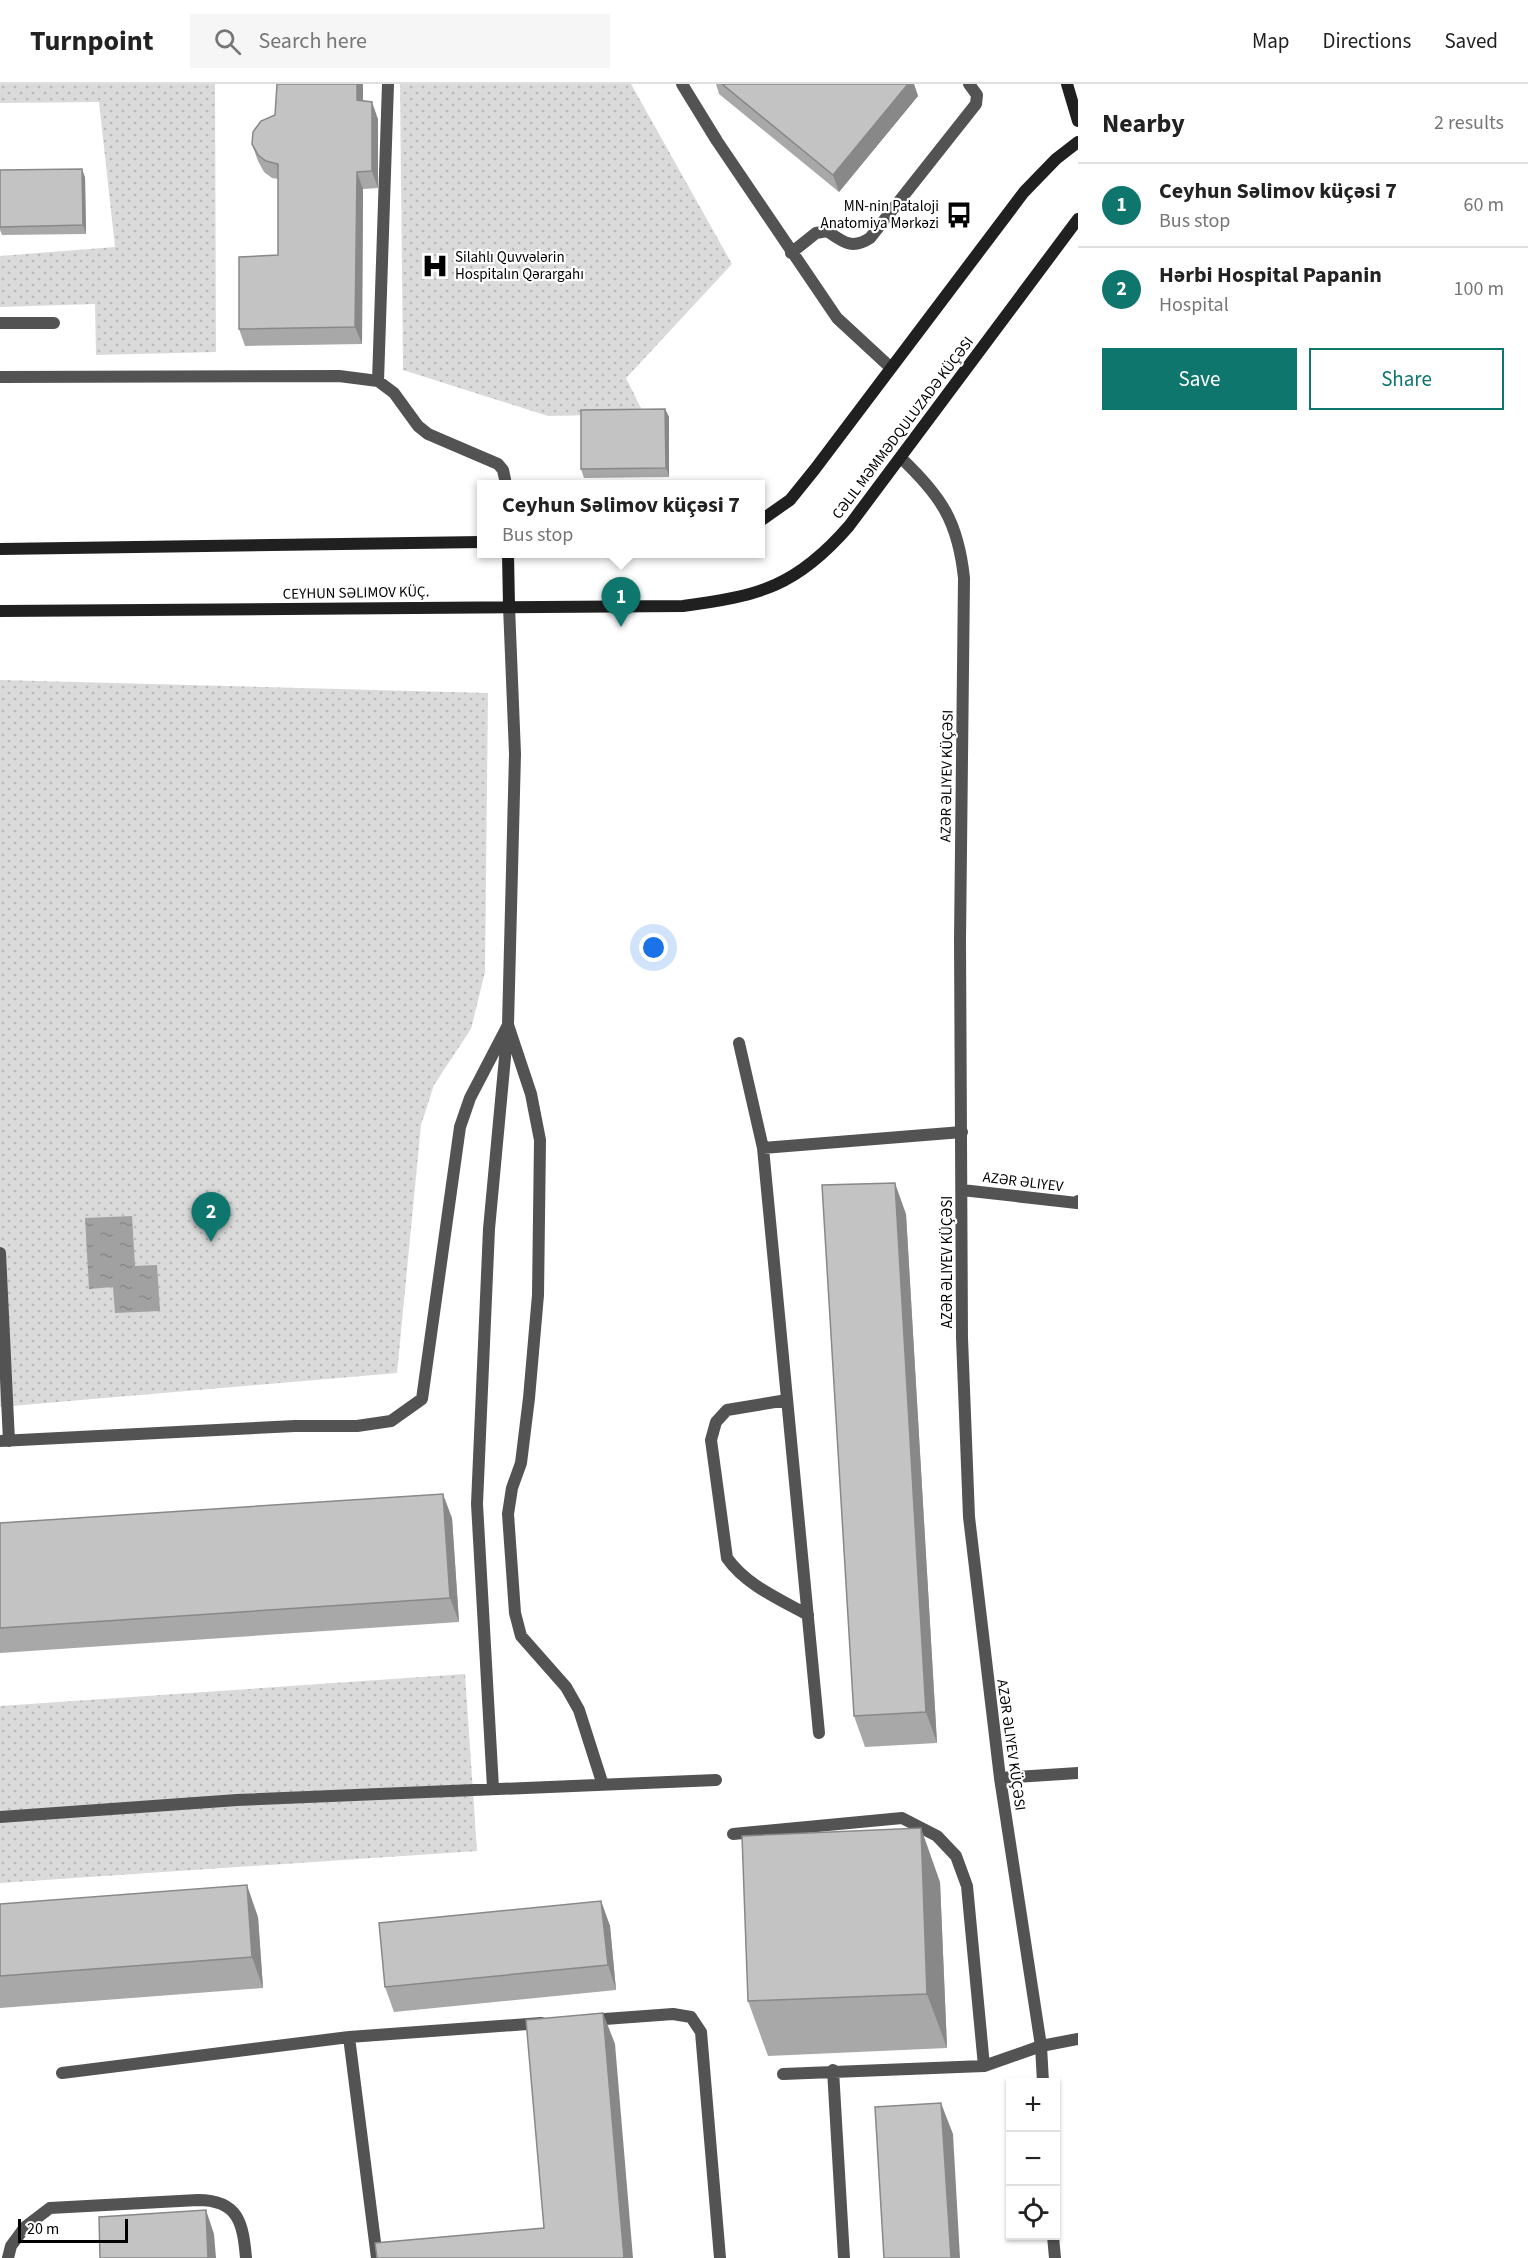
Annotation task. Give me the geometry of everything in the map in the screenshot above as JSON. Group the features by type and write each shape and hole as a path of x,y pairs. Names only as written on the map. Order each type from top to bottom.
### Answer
{"main road":[{"path":"1067,84 1078,121"},
{"path":"765,518 790,500 1024,192 1056,159 1078,142"},
{"name":"CƏLIL MƏMMƏDQULUZADƏ KÜÇƏSI","path":"712,602 754,594 789,579 825,554 901,458 1078,219"},
{"path":"0,549 477,543"},
{"path":"508,558 509,606"},
{"name":"CEYHUN SƏLIMOV KÜÇ.","path":"0,611 683,606 712,602"}],"street":[{"path":"378,381 388,84"},
{"path":"682,84 791,253 837,318 890,368"},
{"path":"791,253 816,233 827,231 849,245 860,245 870,238 976,104 977,95 969,84"},
{"path":"0,323 54,323"},
{"path":"0,377 339,376 378,381 394,393 428,434 498,464 505,480"},
{"name":"AZƏR ƏLIYEV KÜÇƏSI","path":"901,458 930,485 946,507 961,550 964,578 960,940 962,1338 969,1517 1000,1778 1041,2046 1043,2078"},
{"path":"493,1788 477,1504 489,1229 508,1025 515,754 509,606"},
{"path":"0,1253 5,1441 295,1426 357,1426 391,1421 422,1399 460,1127 470,1098 508,1025"},
{"path":"508,1025 531,1094 540,1140 538,1295 521,1463 512,1488 508,1514 515,1613 521,1636 566,1687 579,1710 602,1782"},
{"path":"740,1043 763,1148 819,1733"},
{"path":"763,1148 962,1132"},
{"name":"AZƏR ƏLIYEV","path":"962,1190 1078,1203"},
{"path":"788,1400 727,1410 716,1422 711,1440 727,1558 737,1572 752,1583 808,1615"},
{"path":"1000,1778 1078,1773"},
{"path":"0,1817 237,1800 602,1782 716,1780"},
{"path":"733,1834 902,1818 937,1836 956,1857 967,1886 984,2066"},
{"path":"580,2021 673,2014 691,2017 701,2032 720,2258"},
{"path":"62,2073 349,2037 557,2022"},
{"path":"349,2037 377,2258"},
{"path":"783,2074 833,2070 984,2066 1041,2046 1078,2039"},
{"path":"833,2070 844,2258"},
{"path":"8,2258 11,2246 25,2228 50,2208 198,2200 215,2200 230,2210 243,2226 246,2258"},
{"path":"1053,2240 1054,2258"}],"shaded area":[{"path":"0,84 215,84 216,352 96,355 95,304 0,307 0,256 115,247 99,102 0,103"},
{"path":"400,84 631,84 732,264 626,378 644,414 548,416 403,370"},
{"path":"0,680 488,693 485,972 471,1029 434,1085 421,1125 397,1373 0,1407"},
{"path":"465,1674 477,1851 0,1883 0,1706"}],"water":[{"path":"132,1216 135,1266 157,1265 160,1311 115,1313 113,1287 89,1289 85,1218"}],"building":[{"path":"277,84 357,84 357,100 372,102 372,171 357,172 355,327 239,329 239,257 278,255 278,164 266,161 258,155 252,144 253,132 261,121 275,115"},
{"path":"722,84 908,84 833,175"},
{"path":"82,169 83,225 0,227 0,170"},
{"path":"665,409 666,468 581,469 581,410"},
{"path":"895,1183 926,1712 854,1716 822,1185"},
{"path":"443,1494 450,1598 0,1628 0,1523"},
{"path":"921,1828 927,1994 748,2001 742,1836"},
{"path":"247,1885 252,1957 0,1976 0,1904"},
{"path":"601,1901 608,1965 385,1987 379,1923"},
{"path":"603,2013 624,2258 377,2258 375,2243 544,2228 526,2020"},
{"path":"941,2103 951,2258 884,2258 875,2107"},
{"path":"206,2210 208,2258 100,2258 99,2217"}],"place":[{"name":"MN-nin Pataloji Anatomiya Mərkəzi","path":"959,215"},
{"name":"Silahlı Quvvələrin Hospitalın Qərargahı","path":"435,266"},
{"name":"Ceyhun Səlimov küçəsi 7","path":"621,627"},
{"name":"Hərbi Hospital Papanin","path":"211,1242"}]}
